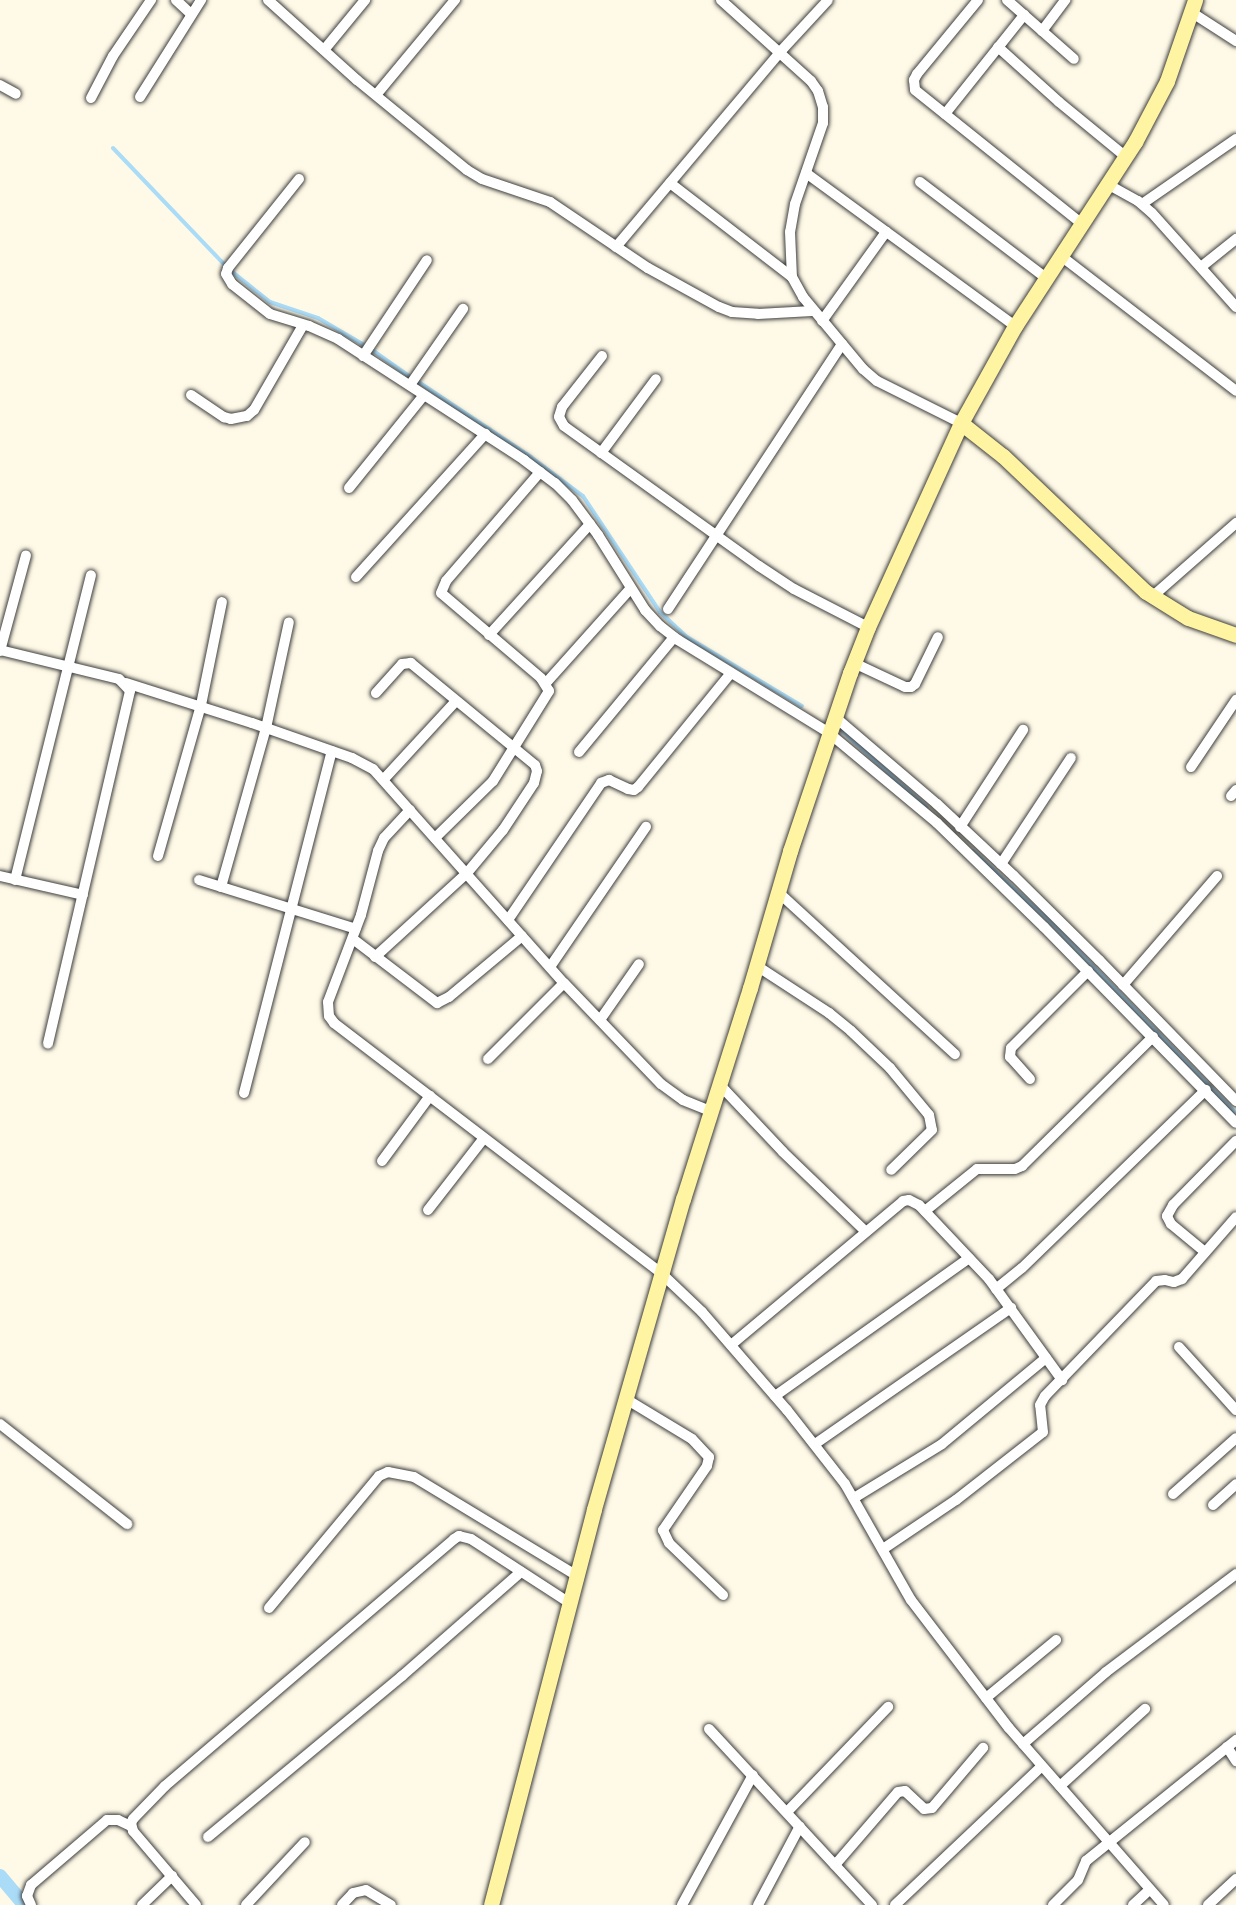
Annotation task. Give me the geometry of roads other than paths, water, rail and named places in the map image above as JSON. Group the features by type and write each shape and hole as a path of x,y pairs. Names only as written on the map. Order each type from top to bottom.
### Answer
{"street":[{"path":"91,98 113,56 151,0"},
{"path":"176,0 191,15"},
{"path":"140,97 201,0"},
{"path":"268,0 376,95 467,170 482,179 550,201 672,283 732,312 758,314 812,311"},
{"path":"324,50 365,0"},
{"path":"376,95 455,0"},
{"path":"721,0 781,51 811,81 818,91 823,107 823,123 795,204 790,232 792,277"},
{"path":"616,247 781,51 828,0"},
{"path":"978,0 914,80 915,90 1082,225"},
{"path":"1007,0 1074,59"},
{"path":"1042,31 1065,0"},
{"path":"491,1905 568,1602 710,1111 829,733 868,627 961,423 1015,326 1126,157 1167,81 1193,6 1236,41"},
{"path":"945,114 1024,15"},
{"path":"998,47 1059,102 1126,157"},
{"path":"0,85 16,94"},
{"path":"1142,204 1236,139"},
{"path":"806,173 1015,326"},
{"path":"299,178 228,268 226,274 232,284 262,309 282,319 303,324 338,339 540,472 572,500 645,610 674,637 829,733 937,823 1154,1037 1236,1123"},
{"path":"920,182 1046,278"},
{"path":"670,183 792,277 812,311 863,369 877,381 961,423 1003,456 1095,540 1129,578 1154,596 1188,618 1236,635"},
{"path":"1109,185 1142,204 1236,307"},
{"path":"822,321 886,232"},
{"path":"1201,267 1236,239"},
{"path":"1061,256 1236,391"},
{"path":"363,356 427,260"},
{"path":"410,386 463,309"},
{"path":"192,395 224,417 231,419 247,416 254,410 303,324"},
{"path":"668,609 842,344"},
{"path":"602,356 562,407 559,417 564,426 794,589 868,627"},
{"path":"601,453 656,379"},
{"path":"349,488 424,395"},
{"path":"356,577 485,435"},
{"path":"435,838 494,781 549,691 546,683 444,598 442,588 540,472"},
{"path":"1154,596 1236,523"},
{"path":"489,635 590,524"},
{"path":"26,555 0,651 69,666 201,705 363,762 384,778 564,983 672,1093 710,1111"},
{"path":"15,880 91,575"},
{"path":"546,683 631,588"},
{"path":"158,856 201,705 222,602"},
{"path":"221,887 266,728 289,622"},
{"path":"854,663 905,687 911,687 915,684 938,636"},
{"path":"579,752 674,637"},
{"path":"375,957 467,873 502,830 537,777 535,765 411,663 402,664 376,693"},
{"path":"508,920 601,783 609,780 628,789 634,790 638,787 731,673"},
{"path":"48,1044 130,699 130,691 126,683"},
{"path":"384,778 456,700"},
{"path":"1191,767 1236,700"},
{"path":"835,717 1001,864 1236,1101"},
{"path":"960,827 1023,730"},
{"path":"244,1093 332,751"},
{"path":"1001,864 1071,758"},
{"path":"411,810 384,838 378,851 354,934 328,1002 329,1016 334,1023 663,1274 702,1312 815,1444 854,1498 910,1600 986,1698 1023,1744 1164,1905"},
{"path":"550,967 646,827"},
{"path":"0,876 83,895"},
{"path":"1123,985 1217,876"},
{"path":"199,880 290,908 354,934 375,957 430,1000 441,1002 522,936"},
{"path":"778,892 955,1054"},
{"path":"600,1020 639,964"},
{"path":"757,966 829,1013 851,1031 890,1068 930,1115 932,1130 891,1170"},
{"path":"1030,1079 1010,1057 1011,1048 1088,971"},
{"path":"488,1059 564,983"},
{"path":"925,1211 977,1169 1015,1169 1022,1166 1154,1037"},
{"path":"719,1084 783,1152 866,1232"},
{"path":"996,1289 1022,1268 1206,1090"},
{"path":"382,1161 430,1096"},
{"path":"428,1210 484,1138"},
{"path":"1205,1252 1171,1224 1167,1216 1173,1205 1236,1141"},
{"path":"731,1345 903,1201 914,1201 996,1289 1062,1380"},
{"path":"883,1548 956,1500 1043,1432 1040,1405 1062,1380 1156,1281 1178,1282 1236,1217"},
{"path":"775,1396 969,1258"},
{"path":"815,1444 1011,1308"},
{"path":"1179,1347 1236,1410"},
{"path":"854,1498 942,1444 1046,1358"},
{"path":"626,1399 692,1439 709,1457 707,1466 663,1530 669,1543 723,1595"},
{"path":"0,1424 126,1524"},
{"path":"1173,1494 1236,1438"},
{"path":"269,1608 379,1476 388,1472 414,1477 576,1575"},
{"path":"1213,1505 1236,1484"},
{"path":"131,1826 133,1819 165,1786 459,1536 471,1539 568,1602"},
{"path":"208,1837 402,1676 521,1572"},
{"path":"1023,1744 1106,1672 1236,1574"},
{"path":"986,1698 1056,1640"},
{"path":"787,1812 888,1707"},
{"path":"1060,1786 1144,1709"},
{"path":"708,1729 872,1905"},
{"path":"1053,1905 1078,1880 1086,1861 1236,1740"},
{"path":"1227,1747 1236,1761"},
{"path":"835,1865 898,1792 905,1791 924,1809 932,1808 983,1748"},
{"path":"895,1905 1042,1766"},
{"path":"682,1905 753,1775"},
{"path":"30,1905 27,1896 31,1885 107,1820 118,1820 131,1826 196,1905"},
{"path":"758,1905 800,1826"},
{"path":"246,1905 305,1842"},
{"path":"142,1905 172,1876"},
{"path":"1208,1905 1236,1879"},
{"path":"1133,1905 1150,1889"},
{"path":"342,1905 353,1893 366,1890 391,1905"}],"waterway":[{"path":"113,148 225,265"},
{"path":"230,270 270,302 318,318 366,346"},
{"path":"372,350 412,378"},
{"path":"417,381 531,457 583,496 660,612 687,637 802,706"},
{"path":"839,728 926,807"},
{"path":"973,851 1048,920 1236,1113"},
{"path":"0,1876 24,1905"}]}
